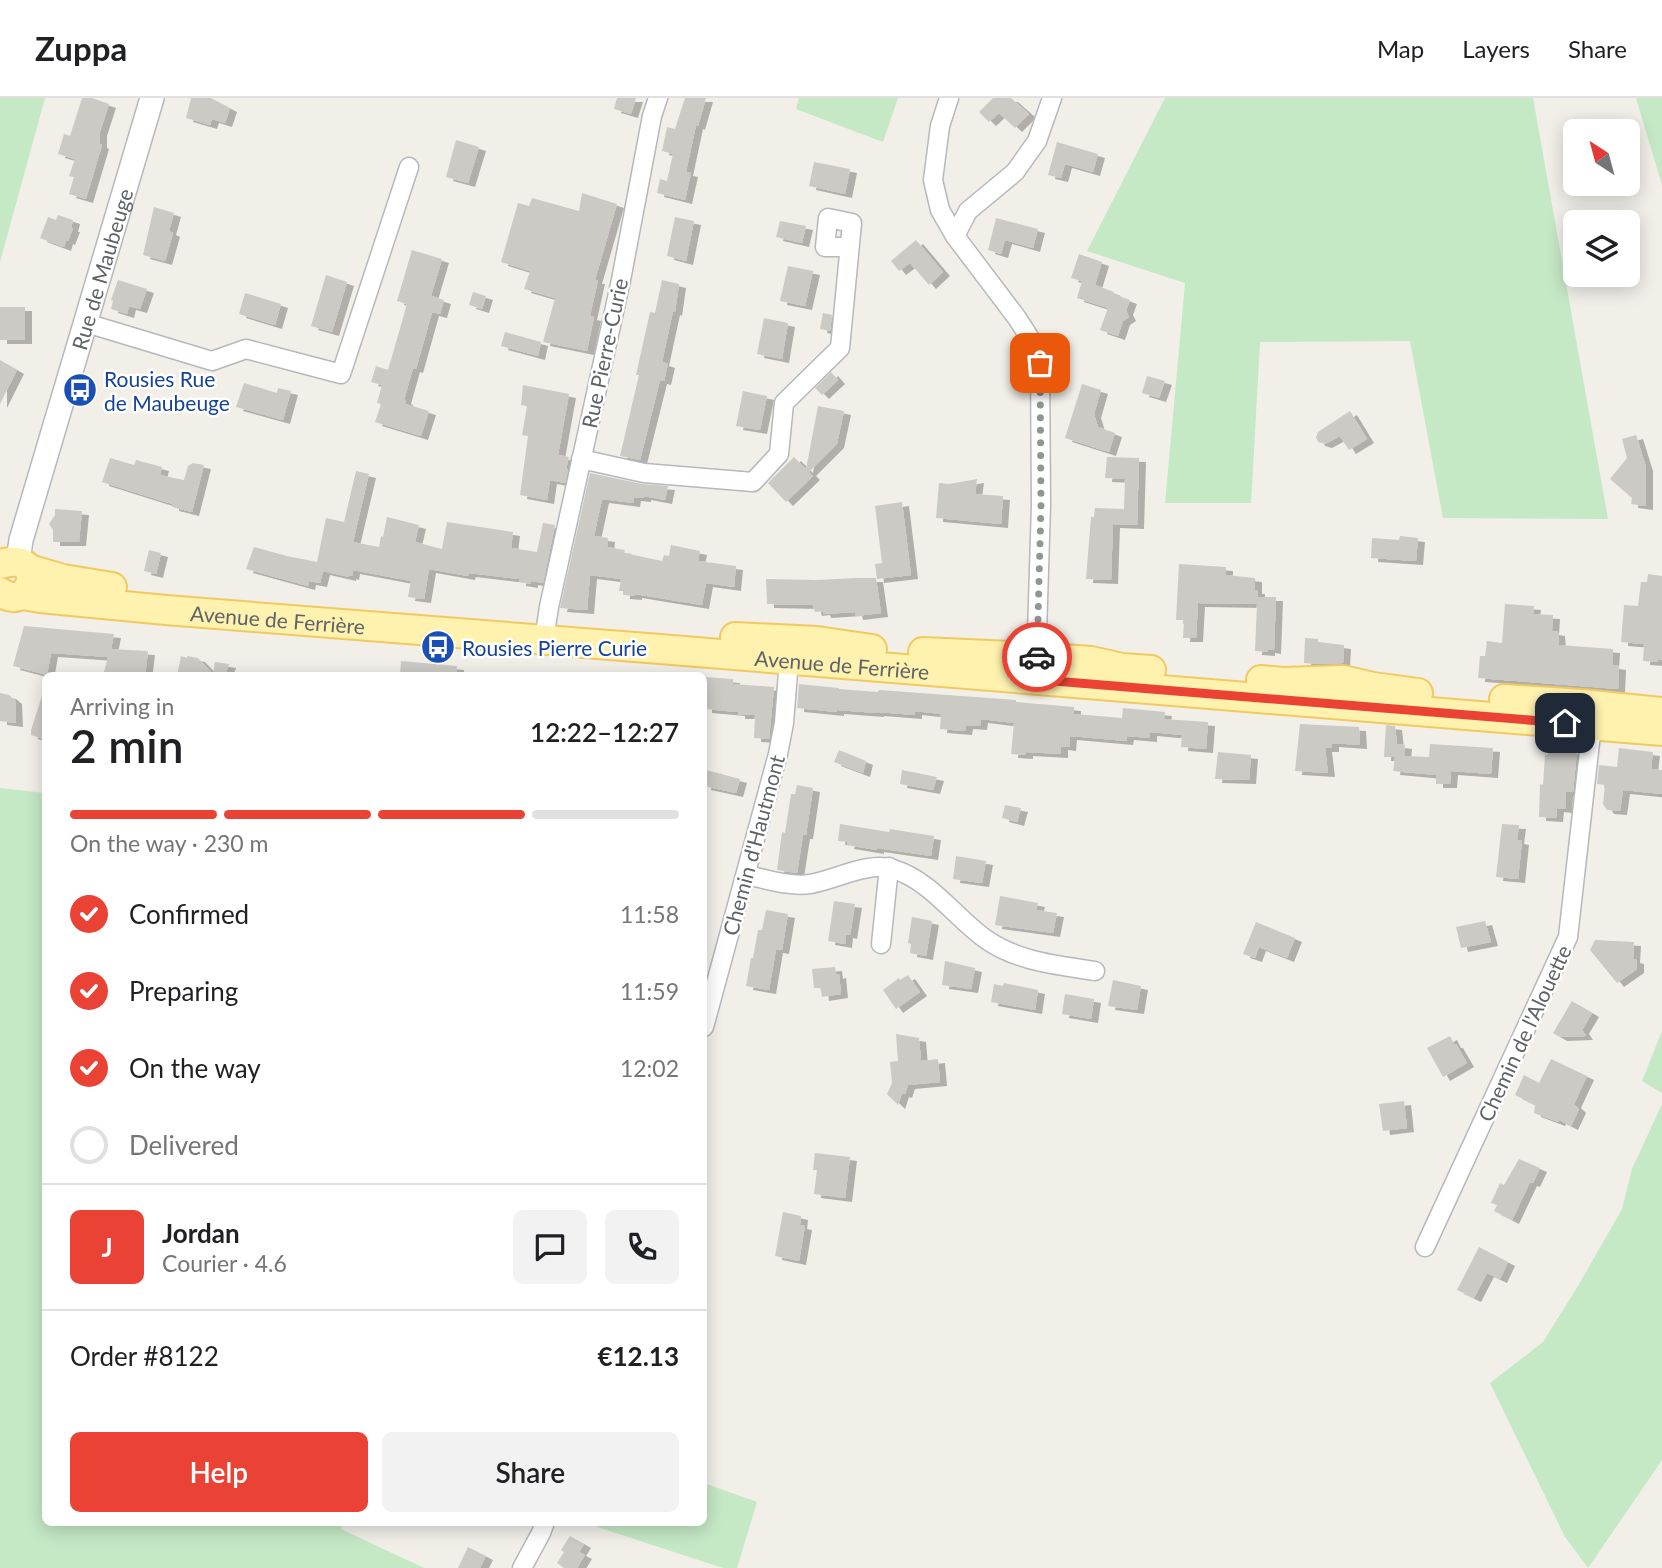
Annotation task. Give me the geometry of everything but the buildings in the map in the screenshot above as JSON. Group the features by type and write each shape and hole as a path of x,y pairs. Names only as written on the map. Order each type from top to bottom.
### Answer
{"main road":[{"name":"Avenue de Ferrière","path":"8,578 40,598 153,609 587,624 769,639 797,650"},
{"name":"Avenue de Ferrière","path":"547,623 797,650 1039,670 1091,661 1122,668 1215,676 1283,681 1343,680 1404,692 1593,713 1662,712"},
{"name":"Avenue de Ferrière","path":"1593,713 1662,731"}],"street":[{"name":"Rue de Maubeuge","path":"8,578 152,98"},
{"name":"Rue Pierre-Curie","path":"547,623 621,280 652,116 658,98"},
{"path":"950,98 940,126 933,180 940,210 955,236 1017,318 1033,343 1040,363 1039,670"},
{"path":"955,236 968,211 1015,172 1037,141 1052,98"},
{"path":"86,323 212,361 246,349 341,374 409,167"},
{"path":"581,460 644,473 753,482 779,454 784,403 840,348 849,247"},
{"name":"Chemin d'Hautmont","path":"707,1016 778,754 797,650"},
{"name":"Chemin de l'Alouette","path":"1425,1247 1568,937 1593,713"},
{"path":"746,874 782,883 806,885 873,867 889,867 923,884 987,940 1008,952 1035,961 1095,971"},
{"path":"881,944 889,867"},
{"path":"522,1568 544,1526"}],"green space":[{"path":"0,98 45,98 0,262"},
{"path":"799,98 898,98 883,142 796,109"},
{"path":"1165,98 1533,98 1563,266 1563,287 1567,287 1608,519 1443,518 1410,341 1260,342 1251,503 1165,503 1185,283 1087,251"},
{"path":"1636,98 1662,98 1662,185"},
{"path":"0,788 42,793 42,1526 342,1526 341,1529 424,1568 0,1568"},
{"path":"1662,1031 1662,1093 1642,1081"},
{"path":"1662,1104 1662,1460 1588,1568 1565,1537 1490,1383 1543,1342 1578,1286 1622,1209 1632,1169"},
{"path":"707,1484 757,1502 737,1568 723,1568 594,1526 707,1526"}],"way so far":[{"path":"1037,657 1041,505 1040,363"}],"place":[{"name":"Rousies Rue de Maubeuge","path":"80,390"},
{"name":"Rousies Pierre Curie","path":"438,647"}],"route":[{"path":"1037,657 1036,671 1030,679 1565,723"}]}
